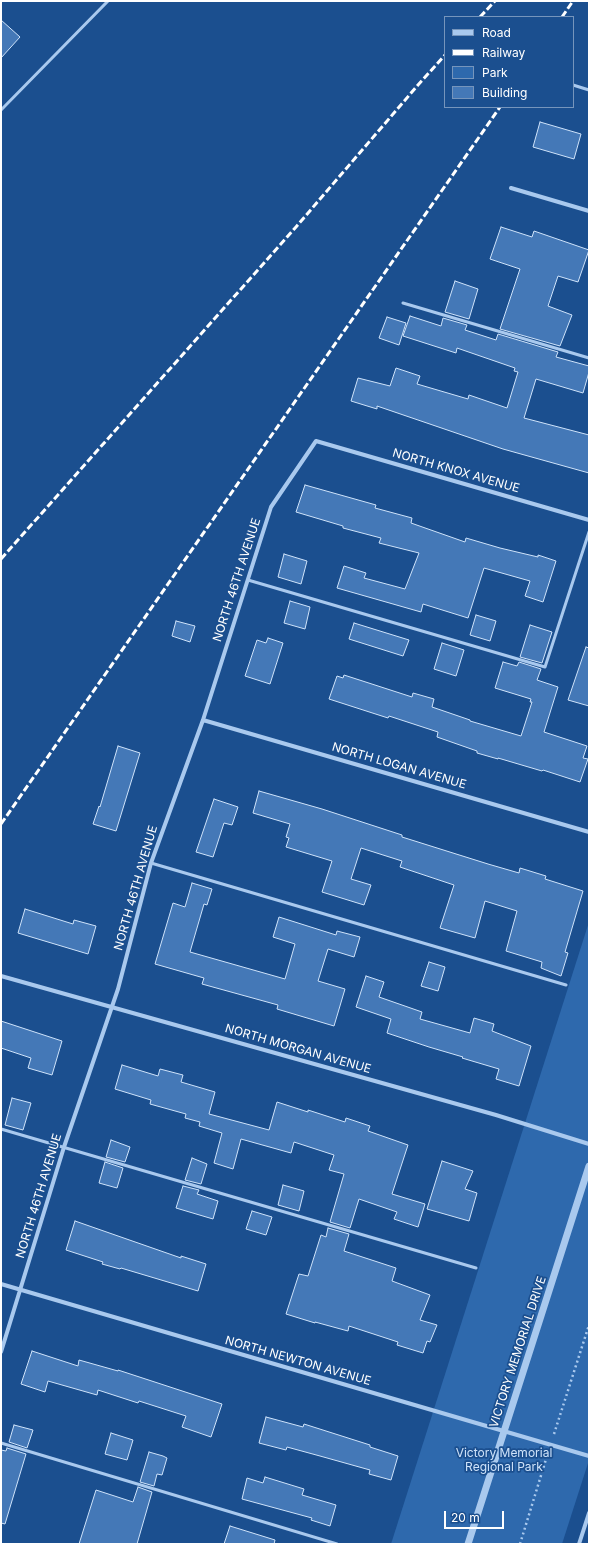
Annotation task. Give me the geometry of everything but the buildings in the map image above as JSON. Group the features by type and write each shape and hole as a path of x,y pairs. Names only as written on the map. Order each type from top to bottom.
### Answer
{"street":[{"path":"511,188 589,211"},
{"name":"NORTH KNOX AVENUE","path":"316,441 589,520"},
{"name":"NORTH 46TH AVENUE","path":"1,1352 64,1147 118,989 151,863 203,720 271,507 316,441"},
{"name":"NORTH LOGAN AVENUE","path":"203,720 589,832"},
{"name":"NORTH MORGAN AVENUE","path":"1,976 488,1113 589,1144"},
{"name":"VICTORY MEMORIAL DRIVE","path":"468,1544 589,1166"},
{"name":"NORTH NEWTON AVENUE","path":"1,1284 589,1456"},
{"path":"579,1544 589,1513"}],"lane":[{"path":"1,110 108,1"},
{"path":"574,85 589,90"},
{"path":"403,302 589,358"},
{"path":"248,580 545,667 589,532"},
{"path":"151,863 566,985"},
{"path":"1,1129 476,1268"},
{"path":"1,1443 337,1544"}],"path":[{"path":"557,1423 589,1325"},
{"path":"520,1544 543,1467"}],"green space":[{"name":"Victory Memorial Regional Park","path":"589,922 589,1460 562,1544 391,1544"}],"railway":[{"path":"481,16 495,1"},
{"path":"563,16 573,1"},
{"path":"1,559 296,227 444,56"},
{"path":"1,824 499,108"}]}
